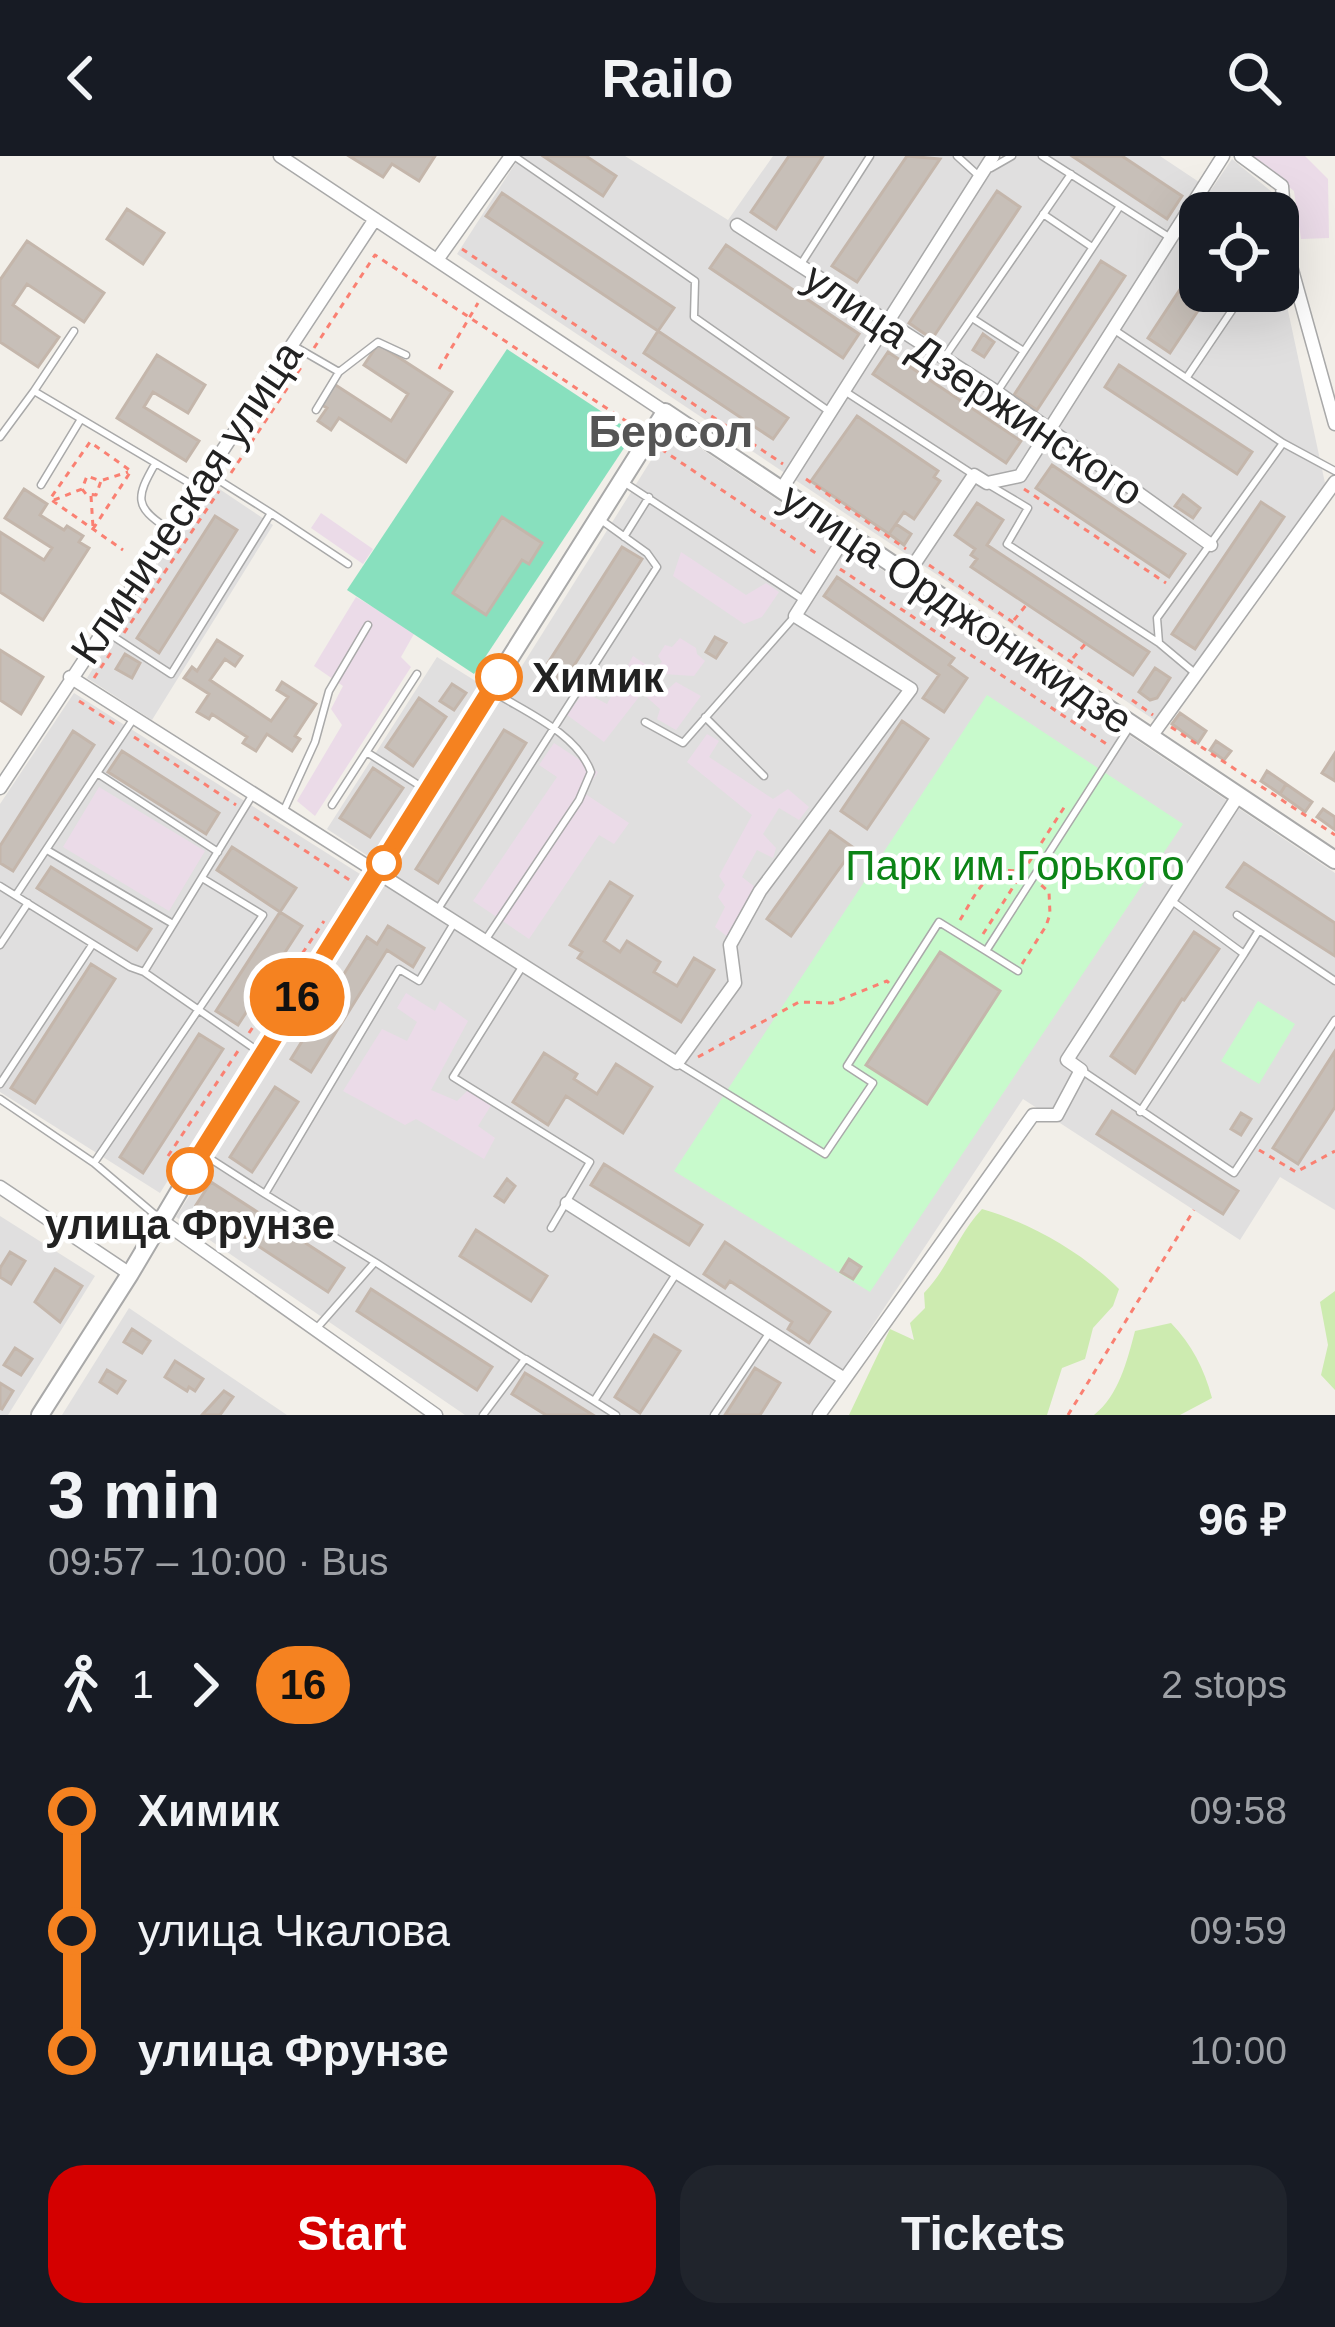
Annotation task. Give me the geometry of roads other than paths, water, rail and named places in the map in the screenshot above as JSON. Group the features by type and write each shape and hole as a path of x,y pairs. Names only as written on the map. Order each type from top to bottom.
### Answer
{"street":[{"name":"улица Орджоникидзе","path":"280,156 781,490 848,532 914,565 1150,738 1335,860"},
{"path":"437,260 513,156"},
{"path":"781,490 993,156"},
{"path":"914,565 980,479 1020,476 1223,156"},
{"path":"1241,156 1282,186 1283,192"},
{"name":"Клиническая улица","path":"0,788 375,219"},
{"name":"улица Дзержинского","path":"737,225 997,392 1211,545"},
{"path":"1299,292 1335,424"},
{"path":"40,1415 664,412"},
{"path":"1150,738 1335,482"},
{"path":"70,677 677,1063 736,983 730,945 760,891 911,689 794,616 848,532"},
{"path":"819,1415 1033,1114 1058,1114 1082,1070 1067,1060 1238,796"},
{"path":"0,1187 130,1274"},
{"path":"566,1203 843,1378"},
{"path":"161,1220 436,1415"}],"lane":[{"path":"513,156 695,281 694,317 832,414"},
{"path":"800,267 870,156"},
{"path":"956,156 980,177 1012,156"},
{"path":"1042,156 1172,239"},
{"path":"944,358 1070,174"},
{"path":"997,392 1120,206"},
{"path":"1043,214 1092,247"},
{"path":"1187,377 1231,312"},
{"path":"972,318 1022,350"},
{"path":"1115,330 1283,442 1335,471"},
{"path":"0,437 74,331"},
{"path":"316,410 340,372 377,342 406,355"},
{"path":"291,344 340,372"},
{"path":"34,391 196,487"},
{"path":"846,392 1028,508 1007,544 1160,643 1196,674"},
{"path":"40,484 81,419"},
{"path":"1160,643 1157,618 1283,442"},
{"path":"155,464 140,500 145,514 168,529"},
{"path":"206,472 348,564"},
{"path":"622,481 805,601"},
{"path":"623,537 649,497"},
{"path":"102,629 170,674 271,513"},
{"path":"436,912 657,567 646,553 598,518"},
{"path":"645,722 683,743 794,616"},
{"path":"283,813 315,742 329,691 368,625"},
{"path":"332,805 417,674"},
{"path":"484,942 580,800 591,772 585,756 552,728 491,690"},
{"path":"705,717 764,776"},
{"path":"16,896 134,718"},
{"path":"986,951 1124,719"},
{"path":"368,753 428,791"},
{"path":"97,773 218,852"},
{"path":"144,972 254,794"},
{"path":"46,849 173,924"},
{"path":"94,1163 263,915 202,878"},
{"path":"0,886 144,972 261,1053"},
{"path":"1172,901 1244,954"},
{"path":"0,945 28,903"},
{"path":"1237,915 1335,981"},
{"path":"677,1063 825,1154 873,1082 847,1066 939,922 1018,970"},
{"path":"265,1194 399,969 419,981 454,923"},
{"path":"1140,1112 1259,931"},
{"path":"0,1084 92,945"},
{"path":"522,967 453,1077 590,1162 551,1228"},
{"path":"1082,1070 1234,1173 1335,1020"},
{"path":"0,1099 94,1163 161,1220"},
{"path":"201,1153 616,1415"},
{"path":"315,1330 375,1262"},
{"path":"594,1401 677,1273"},
{"path":"714,1415 770,1332"},
{"path":"483,1415 525,1359"}],"place":[{"name":"Химик","path":"499,677"},
{"name":"улица Фрунзе","path":"190,1171"}],"district":[{"name":"Берсол","path":"671,431"}],"park label":[{"name":"Парк им.Горького","path":"1015,865"}]}
